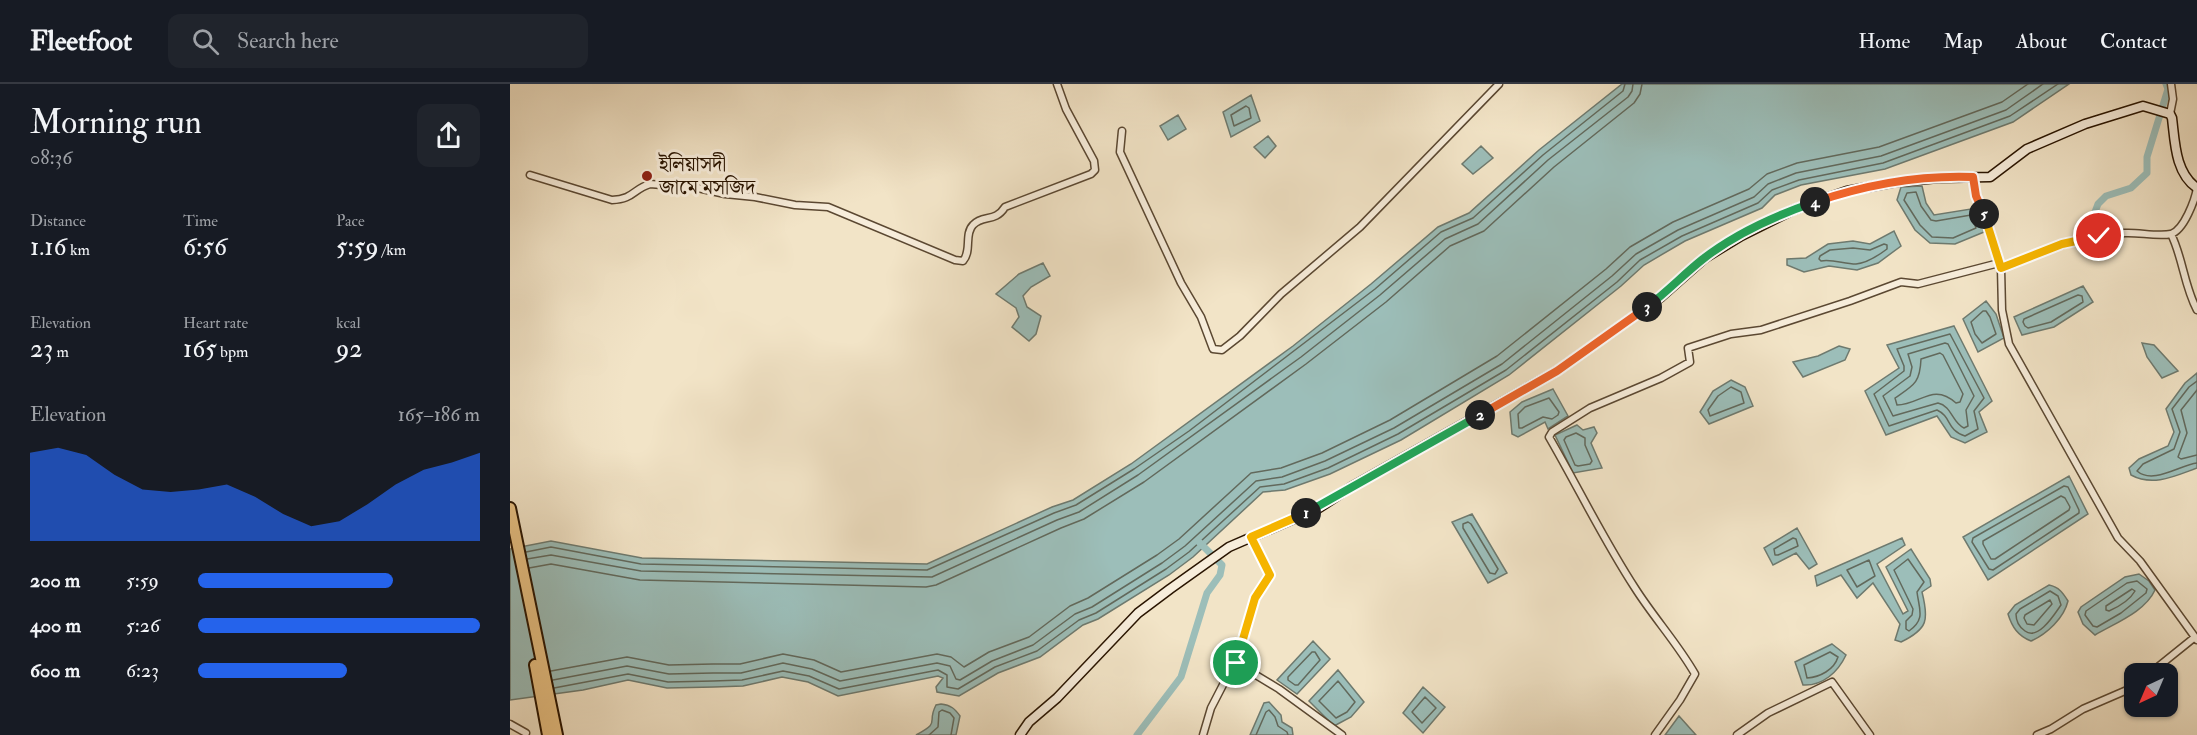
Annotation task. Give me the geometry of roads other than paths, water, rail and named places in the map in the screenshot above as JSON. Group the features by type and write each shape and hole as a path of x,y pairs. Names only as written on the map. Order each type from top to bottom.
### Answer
{"highway":[{"path":"510,508 550,728"},
{"path":"510,544 550,728 557,735"}],"main road":[{"path":"1020,735 1029,722 1057,698 1138,613 1205,563 1229,547 1319,507 1557,371 1661,297 1705,258 1782,215 1848,191 1938,177 1990,177 2027,148 2085,124 2143,106 2168,113 2176,155 2187,178 2197,188"}],"street":[{"path":"531,175 612,200 622,200 632,196 650,184 698,188 725,195 755,197 795,205 828,207 954,260 963,261 968,256 970,230 978,221 997,217 1005,207 1091,174 1095,170 1094,161 1066,109 1057,84"},
{"path":"1122,131 1120,152 1181,283 1201,317 1213,349 1217,351 1222,350 1240,336 1281,294 1360,226 1499,84"},
{"path":"2168,113 2173,99 2171,84"},
{"path":"1973,177 1976,196 1987,221 2000,266 2002,310 2009,344 2118,538 2140,561 2196,638 2163,663"},
{"path":"1654,735 1680,700 1695,674 1682,652 1636,589 1582,501 1549,437 1552,432 1590,408 1661,378 1690,362 1688,348 1731,334 1761,330 1901,282 1918,284 2000,266 2062,244 2127,233 2171,234 2180,228 2190,212 2197,188"},
{"path":"2171,234 2197,310"},
{"path":"1203,735 1211,708 1236,663 1255,598 1270,575 1251,537"},
{"path":"1236,663 1279,688 1338,734"},
{"path":"1737,735 1768,713 1832,682 1870,735"},
{"path":"2037,735 2083,709 2124,691"},
{"path":"510,724 526,733"}],"water":[{"path":"1622,84 2069,84 2013,122 1885,169 1801,185 1775,195 1762,208 1685,241 1644,265 1509,375 1401,440 1330,474 1285,490 1263,492 1193,557 1169,575 1098,619 1083,625 1040,657 998,673 959,696 937,692 936,687 943,678 938,676 838,696 808,682 782,677 743,686 667,688 628,680 583,690 510,700 510,549 551,541 642,558 927,564 1052,507 1073,500 1131,464 1293,346 1438,227 1469,213 1539,150"},
{"path":"1251,95 1260,121 1231,137 1223,112"},
{"path":"1178,115 1186,129 1168,140 1160,126"},
{"path":"1268,136 1276,146 1265,158 1254,147"},
{"path":"1481,146 1493,158 1473,174 1462,164"},
{"path":"1922,186 1926,203 1934,215 1977,208 1984,232 1955,244 1930,243 1915,230 1897,200 1901,187"},
{"path":"1894,231 1901,246 1878,263 1857,270 1829,266 1804,272 1787,265 1787,259 1806,258 1828,244 1853,241 1870,244"},
{"path":"1043,263 1050,276 1031,287 1023,296 1027,307 1041,316 1036,334 1029,341 1012,327 1019,317 1016,308 996,294 1019,274"},
{"path":"2083,286 2093,302 2054,327 2022,335 2014,317"},
{"path":"1986,301 1996,314 2004,338 1978,352 1963,319"},
{"path":"1954,326 1992,401 1979,412 1987,432 1965,443 1951,437 1937,416 1886,435 1865,391 1899,368 1887,345"},
{"path":"2142,343 2154,345 2178,371 2162,378 2147,357"},
{"path":"1839,346 1850,349 1845,360 1803,377 1793,362 1818,356"},
{"path":"2197,373 2197,468 2156,480 2131,475 2129,468 2139,459 2168,446 2174,432 2166,409 2185,383"},
{"path":"1731,380 1745,387 1753,406 1709,424 1700,412 1713,391"},
{"path":"1553,389 1568,416 1548,429 1545,422 1518,437 1512,434 1510,412 1522,402"},
{"path":"1577,425 1583,430 1594,427 1597,433 1591,443 1602,468 1573,473 1555,435"},
{"path":"2069,476 2088,514 1988,580 1963,537"},
{"path":"1472,514 1507,573 1488,583 1452,522"},
{"path":"1797,528 1817,564 1809,569 1796,553 1773,565 1764,548"},
{"path":"1902,538 1905,545 1877,564 1903,614 1908,611 1886,567 1911,549 1930,579 1931,586 1922,592 1926,617 1924,623 1917,633 1901,642 1895,640 1900,624 1873,583 1857,598 1841,575 1817,586 1815,576"},
{"path":"2139,574 2149,581 2155,590 2150,598 2137,611 2095,635 2083,624 2078,612 2081,607 2125,577"},
{"path":"2049,585 2060,591 2068,601 2054,625 2031,641 2016,630 2008,614 2015,605"},
{"path":"1313,641 1330,659 1297,694 1277,680"},
{"path":"1832,644 1846,655 1839,667 1829,677 1817,683 1803,685 1795,662"},
{"path":"1338,670 1364,702 1351,717 1334,726 1309,701"},
{"path":"1423,687 1445,707 1423,733 1403,713"},
{"path":"1269,702 1281,715 1282,722 1292,728 1293,735 1250,735 1264,703"},
{"path":"941,704 952,708 960,716 956,735 916,735 929,727 936,705"},
{"path":"1679,716 1696,735 1665,735"}],"waterway":[{"path":"2089,228 2098,204 2106,196 2131,188 2147,173 2147,157 2168,89 2166,84"},
{"path":"1137,735 1181,677 1207,593 1220,575 1222,565 1199,542"}],"place":[{"name":"ইলিয়াসদী জামে মসজিদ","path":"647,176"}]}
